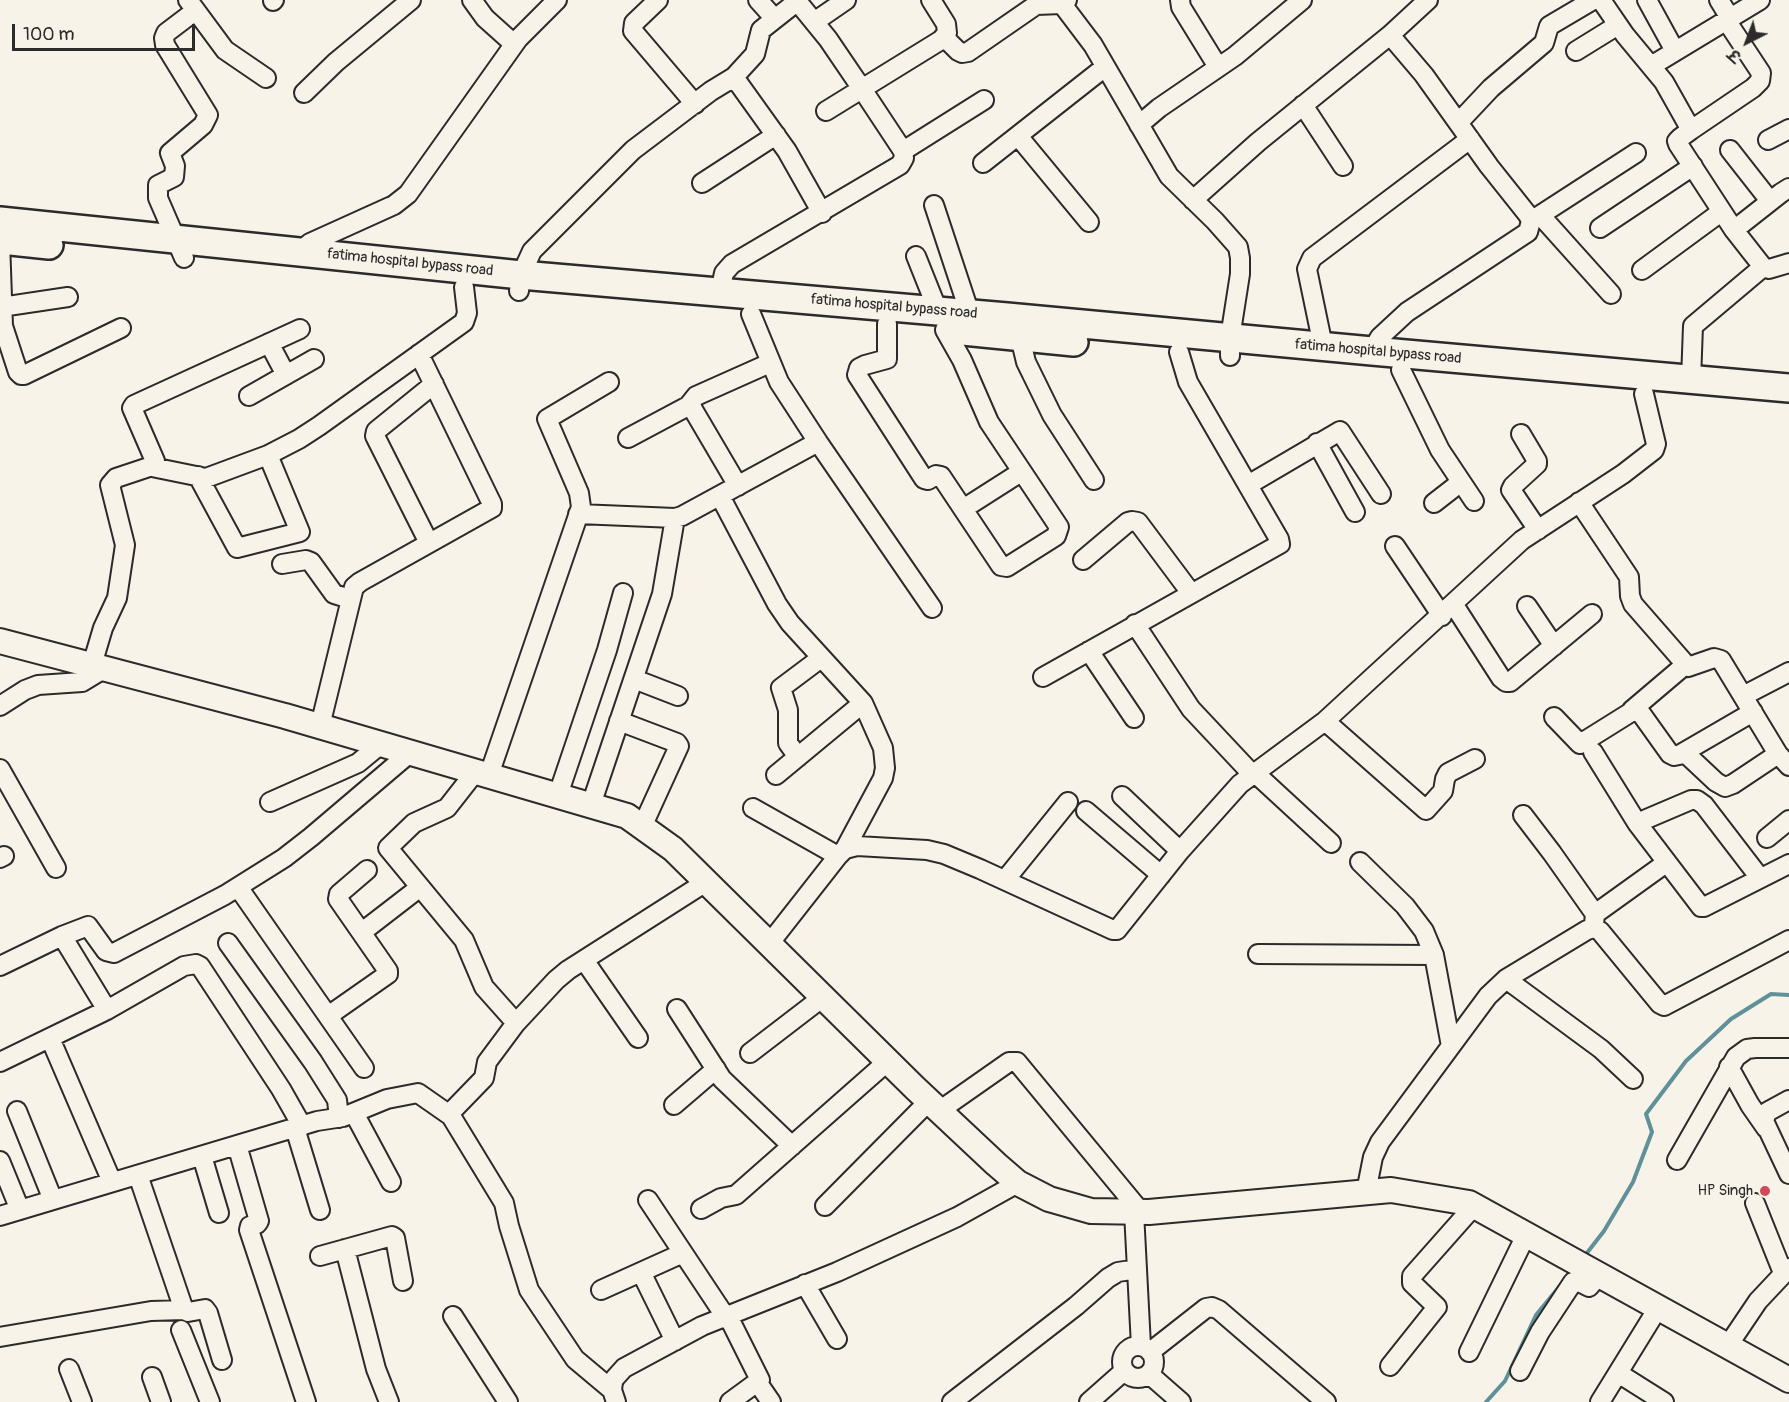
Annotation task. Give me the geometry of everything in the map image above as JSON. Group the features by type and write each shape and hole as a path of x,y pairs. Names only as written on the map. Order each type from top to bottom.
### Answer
{"highway":[{"name":"fatima hospital bypass road","path":"0,221 180,249 464,286 520,283"},
{"name":"fatima hospital bypass road","path":"0,240 299,252 520,283 681,298 751,314 887,324 941,320 970,314 1401,370 1603,381 1692,380 1789,388"},
{"name":"fatima hospital bypass road","path":"681,298 720,292 941,320 1020,337 1179,352 1230,347 1323,346 1603,381 1644,394 1789,406"}],"main road":[{"path":"0,641 320,726 627,816 673,849 934,1106 1018,1183 1048,1199 1091,1211 1138,1212 1391,1190 1469,1203 1789,1380"}],"street":[{"path":"304,93 336,62 411,0"},
{"path":"472,0 485,18 514,44"},
{"path":"299,252 310,243 394,205 408,194 514,44 538,16 556,0"},
{"path":"658,0 634,23 633,31 695,104"},
{"path":"758,0 775,19"},
{"path":"814,22 846,0"},
{"path":"826,111 944,37 947,33 946,24 931,0"},
{"path":"1180,0 1181,7 1218,67"},
{"path":"1139,125 1159,108 1235,56 1302,0"},
{"path":"1459,122 1491,88 1544,43 1549,26 1593,0"},
{"path":"1601,0 1664,82 1692,130"},
{"path":"1647,0 1675,51"},
{"path":"1719,0 1761,73 1760,81 1754,88 1677,141 1721,212 1763,267 1769,269 1788,266"},
{"path":"1651,66 1760,0"},
{"path":"520,283 532,251 633,150 734,77 755,54 761,30 798,1 862,88 903,151 904,158 900,165 732,264 724,273 720,292"},
{"path":"944,37 958,51 968,52 1036,5 1065,2 1093,45 1169,177 1238,247 1240,274 1230,347"},
{"path":"1193,200 1258,142 1390,35 1419,3"},
{"path":"180,249 158,198 158,185 174,177 175,165 170,153 203,125 208,115 165,45 166,33 191,5 225,50 266,78"},
{"path":"1575,51 1618,25"},
{"path":"1390,35 1424,75 1528,215 1536,219 1611,294"},
{"path":"983,163 1105,67"},
{"path":"734,77 776,135 822,213"},
{"path":"903,151 984,100"},
{"path":"1303,105 1343,165"},
{"path":"1768,140 1789,129"},
{"path":"702,183 776,135"},
{"path":"1018,136 1089,222"},
{"path":"1323,346 1306,269 1308,263 1470,139"},
{"path":"1730,150 1770,201"},
{"path":"1372,351 1380,337 1407,312 1528,232 1536,219 1636,153"},
{"path":"1600,228 1693,166"},
{"path":"1734,231 1789,188"},
{"path":"934,205 970,314"},
{"path":"1642,270 1721,212"},
{"path":"0,240 1,326 18,372 24,375 121,328"},
{"path":"887,324 887,359 865,364 859,368 857,375 924,479 928,480 936,475 941,476 1001,566 1007,567 1056,536 1059,527 989,422 962,360 941,320 916,256"},
{"path":"1692,380 1692,326 1763,267"},
{"path":"0,706 25,690 38,685 82,681 98,667 103,628 117,598 125,545 110,485 116,478 152,467 206,478 268,455 319,426 464,322 467,313 464,286"},
{"path":"1,302 68,297"},
{"path":"751,314 779,382 932,608"},
{"path":"152,467 155,462 132,411 134,405 300,329"},
{"path":"1020,337 1026,362 1052,415 1094,480"},
{"path":"269,343 286,375"},
{"path":"1043,676 1277,547 1280,543 1280,539 1188,382 1179,352"},
{"path":"320,726 354,587 492,508 419,354"},
{"path":"249,396 314,359"},
{"path":"628,438 688,406 696,396 770,363"},
{"path":"1401,370 1440,450 1474,501"},
{"path":"516,1023 484,987 464,940 388,851 389,845 418,820 447,808 482,773 581,507 579,493 547,418 609,382"},
{"path":"429,543 375,436 375,431 434,384"},
{"path":"841,853 857,846 935,851 1117,930 1180,851 1235,789 1325,721 1515,546 1623,474 1656,447 1644,394"},
{"path":"688,406 694,409 738,486"},
{"path":"1248,485 1335,432 1342,433 1381,494"},
{"path":"1521,434 1537,464 1511,490 1538,530"},
{"path":"578,514 675,518 687,514 818,442"},
{"path":"1317,443 1355,512"},
{"path":"198,476 237,548 300,532 268,455"},
{"path":"963,508 1021,472"},
{"path":"1434,503 1461,482"},
{"path":"720,496 777,604 790,623 863,704 870,714 883,748 885,768 878,788 841,853 769,944"},
{"path":"1579,502 1629,577 1631,600 1685,666 1692,667 1718,658 1784,758 1725,787 1716,782 1684,752"},
{"path":"591,805 665,586 675,518"},
{"path":"1083,560 1128,522 1138,522 1191,593"},
{"path":"1395,546 1506,682 1510,682 1592,614"},
{"path":"282,564 310,561 334,594 350,599"},
{"path":"558,795 607,650 623,593"},
{"path":"1527,606 1554,646"},
{"path":"1135,624 1191,709 1253,774 1331,843"},
{"path":"1089,651 1134,718"},
{"path":"798,757 788,743 788,710 781,688 821,658"},
{"path":"1554,717 1580,744 1632,710 1685,666"},
{"path":"1743,696 1789,672"},
{"path":"634,679 678,696"},
{"path":"777,775 863,704"},
{"path":"1632,710 1640,712 1670,754 1674,756 1753,712"},
{"path":"620,721 677,743 679,746 642,826"},
{"path":"1325,721 1426,810 1443,791 1448,773 1475,759"},
{"path":"270,802 358,763 381,744"},
{"path":"84,971 112,953 238,887 311,837 411,752"},
{"path":"1593,752 1637,823 1701,907 1789,864"},
{"path":"0,770 56,868"},
{"path":"1122,796 1180,851"},
{"path":"1637,823 1691,800 1697,800 1704,805 1760,878"},
{"path":"1005,880 1068,802"},
{"path":"753,808 841,853"},
{"path":"1086,811 1161,875"},
{"path":"1522,815 1552,853 1600,931 1664,1006 1789,940"},
{"path":"1767,838 1789,820"},
{"path":"1360,862 1405,906 1424,931 1434,955 1452,1046"},
{"path":"1366,1192 1373,1157 1380,1142 1488,996 1506,979 1587,930 1666,863"},
{"path":"328,1016 387,974 388,969 338,897 367,870"},
{"path":"451,1116 452,1111 484,1078 487,1062 516,1023 556,980 706,882"},
{"path":"238,887 364,1068"},
{"path":"362,932 419,888"},
{"path":"0,966 88,926 106,951 112,953"},
{"path":"62,936 107,1010"},
{"path":"228,943 313,1062 391,1182"},
{"path":"1258,954 1434,955"},
{"path":"584,960 638,1038"},
{"path":"0,1062 107,1010 184,966 191,963 200,966 281,1089 298,1127 320,1210"},
{"path":"1506,979 1601,1049 1633,1079"},
{"path":"750,1053 823,997"},
{"path":"678,1009 730,1088 792,1146"},
{"path":"50,1038 112,1182"},
{"path":"1677,1160 1736,1057 1747,1049 1789,1048"},
{"path":"701,1209 721,1198 736,1195 888,1061"},
{"path":"825,1206 934,1106 1009,1062 1017,1062 1138,1212 1137,1269 1145,1349 1154,1360 1154,1365 1149,1374 1144,1377 1133,1378 1124,1371 1123,1356 1131,1348 1145,1349 1206,1308 1212,1307 1219,1310 1326,1402"},
{"path":"1729,1067 1787,1167"},
{"path":"674,1105 716,1069"},
{"path":"0,1216 298,1127 347,1115 387,1099 418,1093 451,1116 504,1203 529,1290 574,1359 614,1396"},
{"path":"1766,1128 1764,1121 1767,1112 1789,1100"},
{"path":"17,1111 53,1200"},
{"path":"237,1145 259,1221 250,1226 249,1230 306,1402"},
{"path":"201,1156 219,1212"},
{"path":"0,1161 20,1210"},
{"path":"138,1174 184,1310"},
{"path":"614,1396 615,1377 624,1368 702,1326 805,1284 957,1217 1018,1183"},
{"path":"648,1200 726,1316 760,1376 758,1383 730,1402"},
{"path":"1727,1347 1758,1301 1788,1269 1755,1203"},
{"path":"1390,1365 1437,1307 1412,1283 1412,1276 1474,1206"},
{"path":"320,1256 392,1236 395,1238 403,1281"},
{"path":"1469,1352 1533,1239"},
{"path":"345,1248 376,1370 389,1402"},
{"path":"601,1290 683,1253"},
{"path":"952,1402 1076,1306 1108,1278 1118,1272 1137,1269"},
{"path":"641,1272 675,1341"},
{"path":"1520,1371 1540,1332 1573,1282 1577,1281 1589,1287 1598,1274"},
{"path":"805,1284 837,1339"},
{"path":"1600,1402 1658,1308"},
{"path":"0,1337 151,1311 184,1310 188,1312 205,1309 222,1360"},
{"path":"453,1316 508,1402"},
{"path":"181,1330 210,1402"},
{"path":"69,1369 82,1402"},
{"path":"1089,1402 1124,1371"},
{"path":"1618,1373 1665,1402"},
{"path":"1149,1374 1181,1402"},
{"path":"152,1377 161,1402"},
{"path":"758,1383 771,1402"}],"waterway":[{"path":"1583,1258 1604,1231 1633,1182 1652,1132 1646,1114 1686,1061 1731,1019 1771,994 1789,995"},
{"path":"1486,1402 1505,1381 1536,1315 1559,1287"}],"place":[{"name":"HP Singh","path":"1765,1191"}]}
